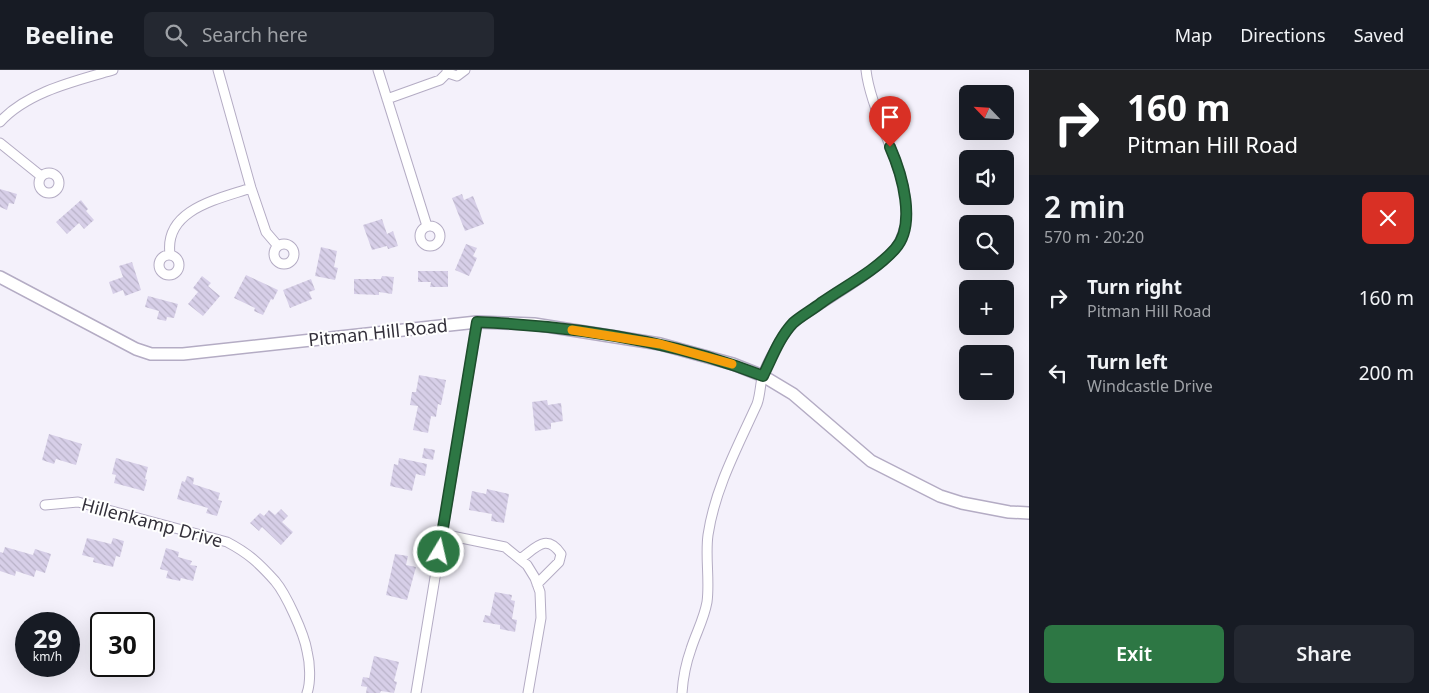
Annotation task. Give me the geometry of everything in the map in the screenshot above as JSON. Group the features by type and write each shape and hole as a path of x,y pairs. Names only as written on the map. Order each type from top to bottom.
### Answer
{"street":[{"path":"0,122 14,109 37,96 62,85 113,70"},
{"path":"218,70 251,188 266,232 278,246"},
{"path":"378,70 427,226"},
{"path":"387,99 440,80 448,71 457,76 465,70"},
{"path":"682,693 690,650 701,624 707,601 708,535 728,468 758,401 763,376 781,340 794,323 872,269 895,249 902,237 906,216 904,188 877,112 866,70"},
{"path":"0,143 41,176"},
{"path":"170,254 168,244 174,228 190,212 205,203 251,188"},
{"name":"Pitman Hill Road","path":"0,277 136,349 151,354 183,354 477,322 534,324 660,344 733,364 763,376 793,394 871,461 940,496 962,503 1009,512 1029,513"},
{"path":"416,693 477,322"},
{"name":"Hillenkamp Drive","path":"45,505 78,502 227,542 249,554 277,582 295,618 308,651 309,687 307,693"},
{"path":"442,534 505,547 527,565 540,592 541,618 528,693"},
{"path":"520,559 538,545 547,542 555,545 561,554 559,562 537,584"}],"building":[{"path":"0,189 17,194 14,204 9,203 7,210 0,207"},
{"path":"462,194 464,200 473,196 484,224 465,231 452,198"},
{"path":"81,200 88,209 86,211 94,220 84,229 79,223 67,234 56,222"},
{"path":"382,219 387,234 393,231 398,246 388,249 387,246 372,250 363,225"},
{"path":"466,244 477,248 473,256 477,258 469,276 455,270"},
{"path":"321,247 337,251 334,267 338,268 335,280 315,276"},
{"path":"132,262 141,290 125,296 123,290 113,294 109,282 123,277 119,266"},
{"path":"418,271 448,271 448,287 430,287 431,282 418,282"},
{"path":"246,275 278,290 263,315 254,311 255,308 234,298"},
{"path":"202,276 211,283 208,286 220,296 203,316 188,304 198,292 193,288"},
{"path":"382,276 394,277 392,294 379,292 379,295 354,294 354,279 381,279"},
{"path":"311,279 315,290 309,292 312,299 290,308 283,290"},
{"path":"148,296 178,304 174,318 167,317 166,321 157,319 159,311 145,307"},
{"path":"419,375 446,380 441,405 438,404 436,417 431,416 428,433 413,430 418,406 410,405 412,392 416,392"},
{"path":"547,400 548,405 561,403 563,421 551,423 551,429 535,431 532,402"},
{"path":"49,434 82,444 76,465 56,459 54,464 42,460"},
{"path":"424,448 435,450 433,460 422,458"},
{"path":"116,458 148,467 144,491 114,483 116,475 112,474"},
{"path":"399,458 427,464 425,476 416,474 412,491 390,486 394,464 398,465"},
{"path":"187,476 194,478 193,484 220,493 218,500 222,501 217,516 206,513 208,508 177,499 182,481 185,482"},
{"path":"487,489 509,494 504,523 491,521 492,514 469,510 472,491 486,494"},
{"path":"281,509 288,516 282,522 293,532 281,545 262,527 259,531 250,523 260,513 264,516 269,510 275,515"},
{"path":"87,538 111,544 113,538 124,541 120,557 116,556 113,567 93,562 94,558 82,555"},
{"path":"5,547 33,555 35,549 51,554 45,573 36,570 34,577 16,571 15,576 0,571 0,552 3,553"},
{"path":"166,548 179,552 178,557 192,561 190,565 197,566 193,581 181,578 180,581 166,578 168,571 160,569"},
{"path":"395,554 408,556 406,565 416,567 407,600 386,595"},
{"path":"495,592 512,595 511,600 515,601 512,619 517,620 515,632 500,629 500,625 483,622 485,615 490,616"},
{"path":"374,656 399,662 394,681 397,682 394,693 381,691 380,693 366,693 367,687 361,686 363,677 369,678"}],"slow traffic":[{"path":"572,330 660,344 732,364"}],"route":[{"path":"439,552 477,322 534,324 660,344 733,364 763,376 781,340 794,323 830,296 872,269 895,249 902,237 906,224 904,188 890,147"}]}
